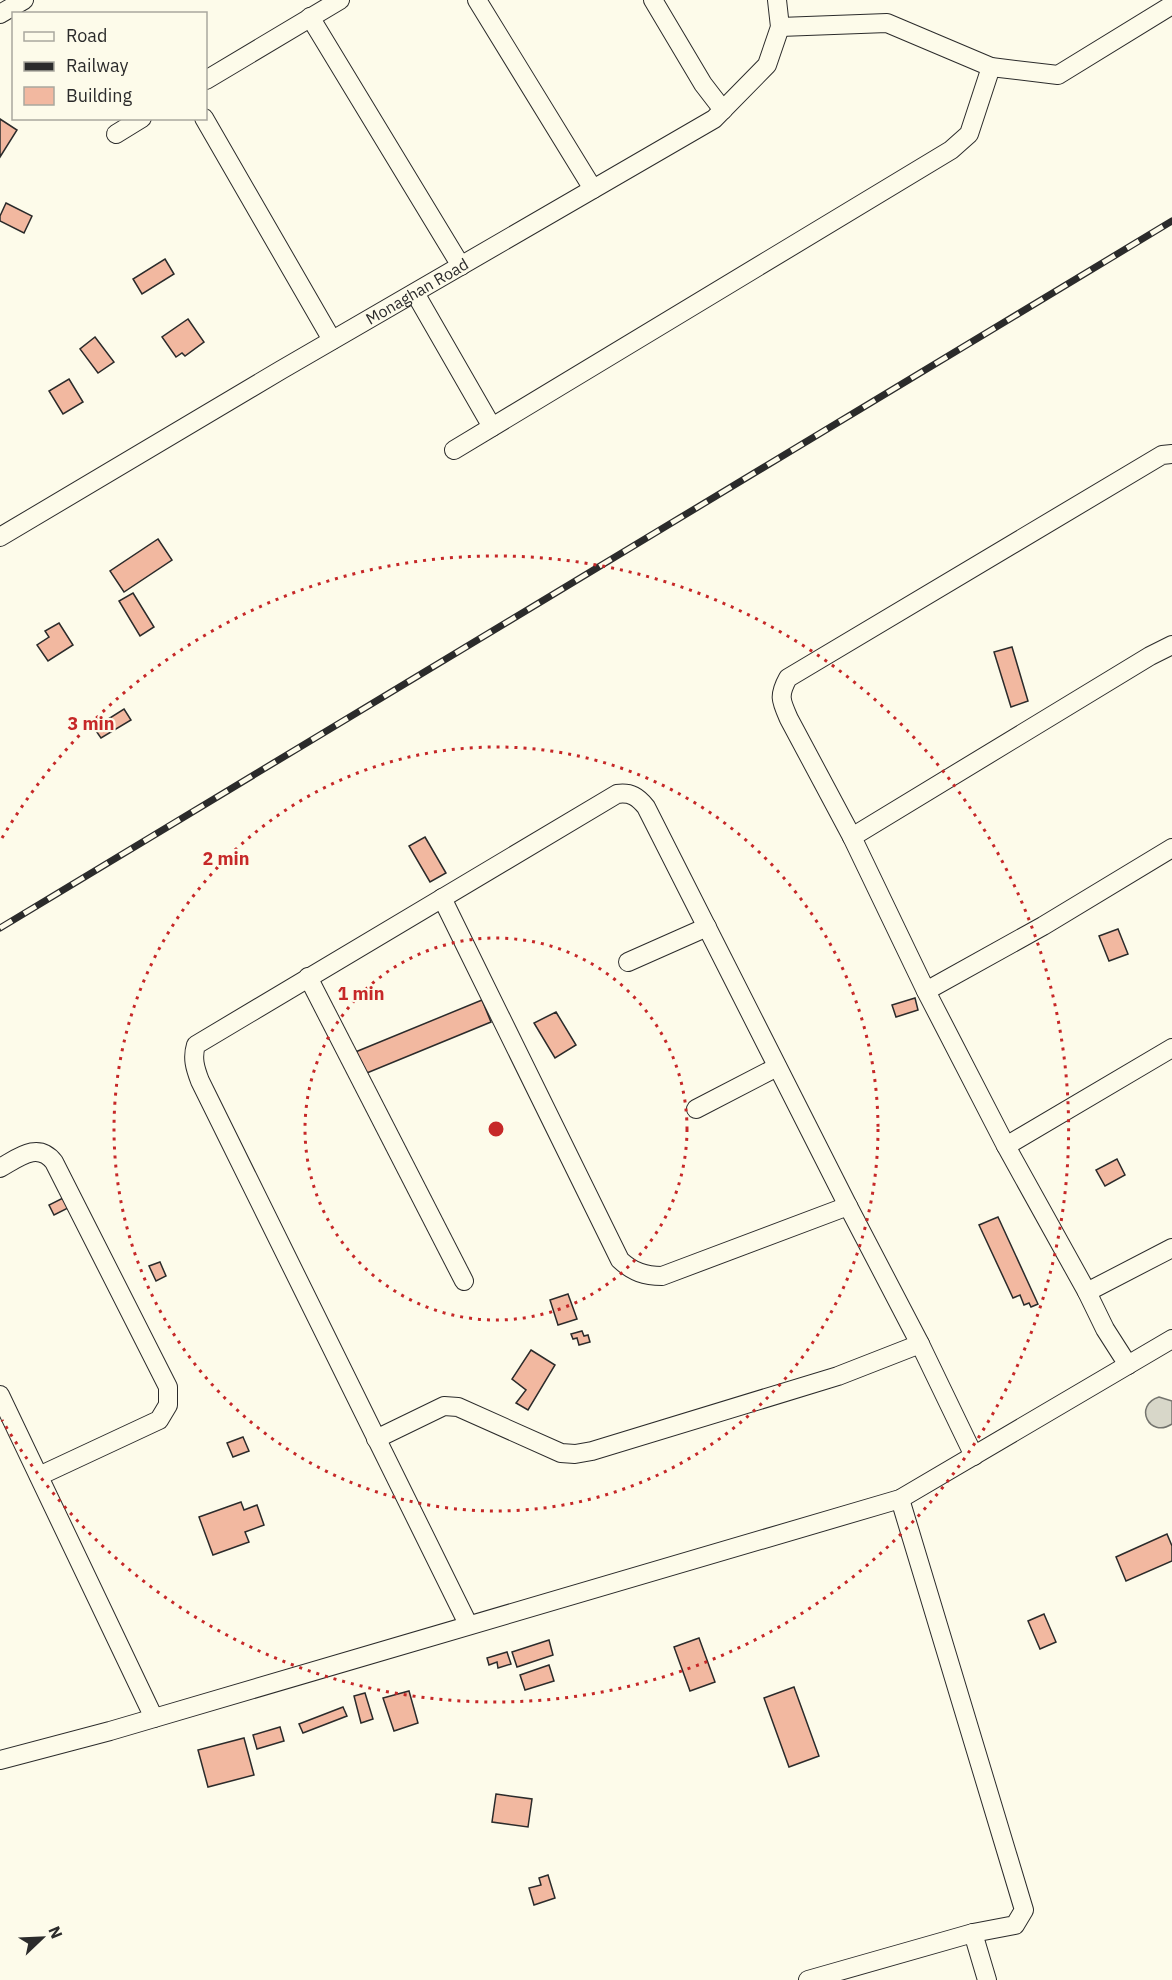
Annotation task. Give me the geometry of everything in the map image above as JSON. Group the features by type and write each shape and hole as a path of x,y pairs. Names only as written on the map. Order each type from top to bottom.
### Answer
{"street":[{"path":"0,14 24,0"},
{"path":"207,79 340,0"},
{"path":"477,0 593,189"},
{"path":"653,0 703,84 723,110"},
{"name":"Monaghan Road","path":"0,537 332,340 714,119 767,65 780,27 777,0"},
{"path":"780,27 888,23 991,67 1058,75 1167,4"},
{"path":"310,17 461,266"},
{"path":"454,450 951,150 969,134 991,67"},
{"path":"116,134 139,120"},
{"path":"205,120 332,340"},
{"path":"415,292 492,427"},
{"path":"1128,1365 1105,1329 1006,1146 926,991 852,837 781,702 782,690 788,678 1162,455 1172,454"},
{"path":"852,837 1150,656 1172,645"},
{"path":"468,1624 200,1081 194,1060 196,1045 308,976 617,794 634,795 646,807 848,1206 921,1344 974,1456"},
{"path":"926,991 1043,926 1172,848"},
{"path":"442,898 620,1260 630,1268 650,1276 662,1276 848,1206"},
{"path":"628,962 707,927"},
{"path":"308,976 464,1281"},
{"path":"1006,1146 1172,1048"},
{"path":"696,1109 777,1067"},
{"path":"0,1168 32,1151 39,1151 51,1157 168,1387 168,1405 159,1420 39,1476"},
{"path":"1087,1292 1172,1248"},
{"path":"2,1756 153,1719 468,1624 900,1499 1172,1339"},
{"path":"376,1439 444,1406 458,1407 561,1453 575,1454 592,1451 838,1376 921,1344"},
{"path":"0,1395 153,1719"},
{"path":"808,1980 973,1933 1016,1925 1024,1910 900,1499"},
{"path":"973,1933 987,1980"}],"shaded area":[{"path":"1159,1397 1172,1401 1172,1424 1164,1427 1151,1424 1146,1413 1151,1401"}],"building":[{"path":"0,119 17,130 0,157"},
{"path":"6,203 32,216 24,233 0,221"},
{"path":"165,259 174,274 142,294 133,279"},
{"path":"188,319 204,342 185,356 182,353 176,357 162,337"},
{"path":"95,337 114,362 98,373 80,349"},
{"path":"69,379 83,402 63,414 49,391"},
{"path":"158,539 172,560 124,592 110,571"},
{"path":"133,593 154,627 140,636 119,601"},
{"path":"59,623 73,645 48,661 37,645 49,637 45,631"},
{"path":"1012,647 1028,701 1011,707 994,652"},
{"path":"124,709 131,720 101,738 94,728"},
{"path":"425,837 446,873 430,882 409,846"},
{"path":"1118,929 1128,954 1109,961 1099,936"},
{"path":"915,998 918,1010 896,1017 892,1005"},
{"path":"482,1000 491,1022 362,1075 353,1053"},
{"path":"556,1012 576,1045 555,1058 534,1023"},
{"path":"1117,1159 1125,1175 1105,1186 1096,1170"},
{"path":"65,1197 70,1207 54,1215 49,1205"},
{"path":"998,1217 1038,1304 1031,1307 1029,1303 1024,1305 1020,1295 1013,1298 979,1225"},
{"path":"160,1262 166,1276 156,1281 149,1266"},
{"path":"568,1294 577,1319 558,1325 550,1300"},
{"path":"582,1331 584,1336 588,1335 590,1342 579,1345 577,1338 573,1339 571,1334"},
{"path":"531,1350 555,1365 528,1410 516,1403 526,1390 512,1379"},
{"path":"243,1437 249,1451 233,1457 227,1443"},
{"path":"241,1502 244,1510 257,1505 264,1525 245,1532 249,1542 213,1555 199,1517"},
{"path":"1167,1534 1172,1546 1172,1561 1126,1581 1116,1557"},
{"path":"1044,1614 1056,1642 1040,1649 1028,1621"},
{"path":"699,1638 715,1682 690,1691 674,1647"},
{"path":"549,1640 553,1655 517,1667 512,1652"},
{"path":"507,1652 511,1664 498,1668 497,1662 489,1665 487,1658"},
{"path":"549,1665 554,1681 525,1690 520,1675"},
{"path":"794,1687 819,1756 789,1767 764,1698"},
{"path":"409,1691 418,1723 394,1731 383,1698"},
{"path":"365,1693 373,1719 361,1723 354,1696"},
{"path":"343,1707 347,1716 303,1733 299,1724"},
{"path":"280,1727 284,1741 257,1749 253,1735"},
{"path":"244,1738 254,1775 208,1787 198,1750"},
{"path":"496,1794 532,1799 528,1827 492,1822"},
{"path":"548,1875 555,1898 534,1905 529,1888 541,1885 539,1878"}],"railway":[{"path":"0,928 1172,221"}]}
